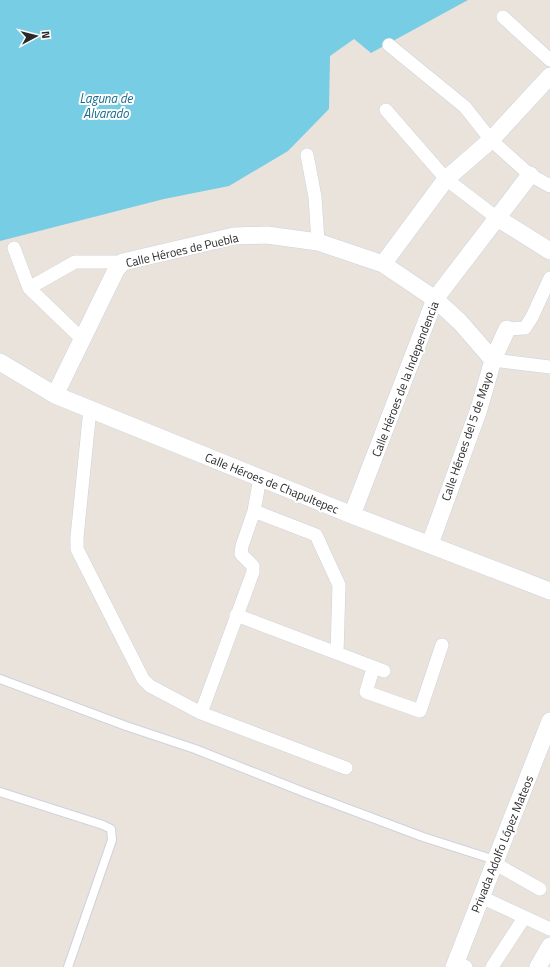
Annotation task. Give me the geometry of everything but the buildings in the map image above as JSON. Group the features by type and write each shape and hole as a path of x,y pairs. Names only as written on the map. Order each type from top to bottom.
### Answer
{"street":[{"path":"503,17 550,60"},
{"path":"389,45 466,107 491,140 530,175 550,186"},
{"path":"383,264 446,179 491,140 550,76"},
{"path":"386,110 446,179 497,218 550,251"},
{"path":"307,155 315,197 318,242"},
{"name":"Calle Héroes de la Independencia","path":"352,515 435,299 530,175"},
{"name":"Calle Héroes de Puebla","path":"54,395 116,270 123,262 234,236 267,235 318,242 383,264 435,299 460,322 493,360"},
{"path":"14,248 29,288 82,339"},
{"path":"29,288 75,262 123,262"},
{"path":"507,329 525,328 550,280"},
{"name":"Calle Héroes del 5 de Mayo","path":"430,544 479,409 493,360 507,329"},
{"path":"493,360 550,367"},
{"name":"Calle Héroes de Chapultepec","path":"0,362 54,395 352,515 550,591"},
{"path":"90,409 77,549 143,679 150,686 201,713 346,768"},
{"path":"201,713 253,572 253,566 241,554 242,546 254,511 260,478"},
{"path":"254,511 316,535 339,585 337,653"},
{"path":"236,615 378,670 366,692 420,712 442,645"},
{"name":"Privada Adolfo López Mateos","path":"459,965 494,862 544,760 550,721"},
{"path":"494,862 540,889"},
{"path":"481,897 550,929"},
{"path":"492,967 524,918"},
{"path":"538,967 550,946"}],"lane":[{"path":"0,679 126,726 195,749 423,837 494,862"},
{"path":"0,792 103,825 111,829 112,840 68,967"}],"water":[{"name":"Laguna de Alvarado","path":"0,0 468,0 371,53 354,39 330,56 329,109 288,151 229,186 164,199 0,241"}]}
